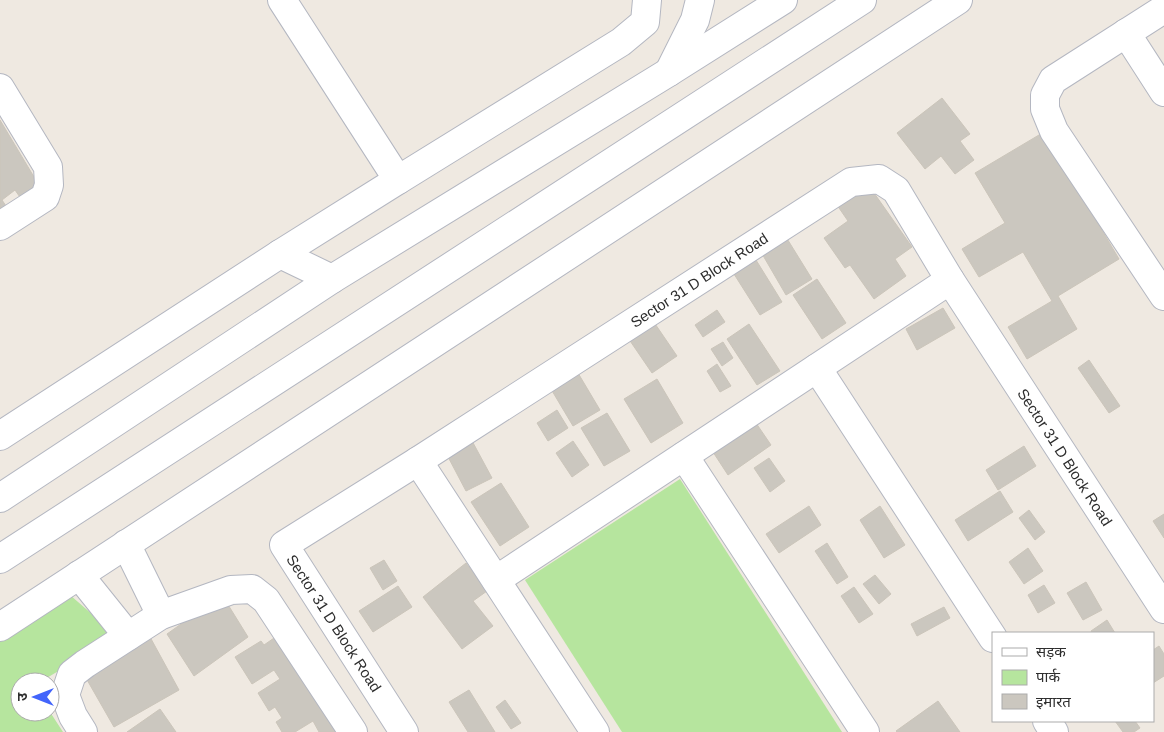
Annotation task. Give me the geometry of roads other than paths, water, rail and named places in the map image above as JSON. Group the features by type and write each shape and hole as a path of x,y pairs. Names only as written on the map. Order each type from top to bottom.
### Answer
{"street":[{"path":"282,0 398,180"},
{"path":"0,436 280,254 621,42 645,22 647,0"},
{"path":"669,72 695,20 700,0"},
{"path":"0,559 794,44 830,9 862,0"},
{"path":"0,627 958,0"},
{"path":"0,498 332,279 669,72 771,3 794,44"},
{"path":"1164,9 1053,80 1045,95 1045,109 1054,131 1164,296"},
{"path":"1126,33 1164,92"},
{"path":"0,88 48,167 49,185 45,196 0,226"},
{"name":"Sector 31 D Block Road","path":"404,732 284,545 418,461 851,182 879,179 896,190 950,280 1164,609"},
{"path":"280,254 332,279"},
{"path":"496,580 950,280"},
{"path":"817,368 992,636"},
{"path":"684,456 865,732"},
{"path":"418,461 594,732"},
{"path":"0,480 36,475"},
{"path":"126,544 161,615"},
{"path":"79,575 128,636"},
{"path":"83,732 73,716 65,695 72,674 161,615 231,590 252,589 266,600 353,732"}]}
